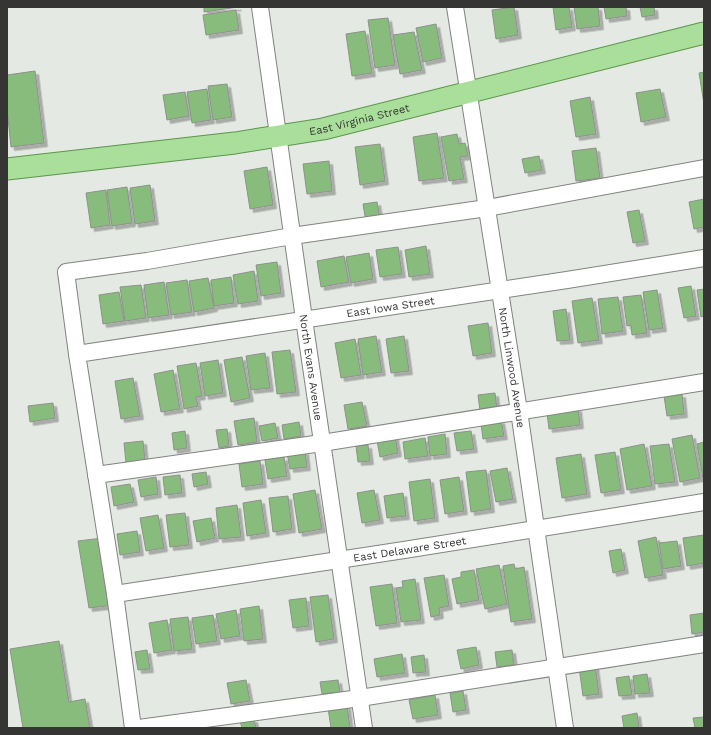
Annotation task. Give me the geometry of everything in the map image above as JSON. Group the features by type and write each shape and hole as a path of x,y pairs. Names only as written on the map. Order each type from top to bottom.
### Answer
{"main road":[{"name":"East Virginia Street","path":"7,169 279,137 323,129 704,33"}],"street":[{"name":"North Evans Avenue","path":"260,7 364,728"},
{"name":"North Linwood Avenue","path":"455,7 519,411 566,728"},
{"path":"133,728 115,594 77,354 66,272 162,259 292,236 487,208 704,168"},
{"name":"East Iowa Street","path":"77,354 704,258"},
{"path":"96,475 322,443 704,382"},
{"name":"East Delaware Street","path":"115,594 704,502"},
{"path":"139,728 360,698 704,644"}],"building":[{"path":"204,7 238,7 204,12"},
{"path":"514,7 518,35 496,39 492,10"},
{"path":"553,7 569,7 572,27 556,30"},
{"path":"574,7 598,7 600,26 577,29"},
{"path":"604,7 626,7 627,16 606,19"},
{"path":"640,7 654,7 655,15 642,17"},
{"path":"236,10 239,30 206,35 203,15"},
{"path":"388,18 395,65 375,68 368,20"},
{"path":"436,24 442,58 423,62 416,28"},
{"path":"365,31 372,73 352,76 346,34"},
{"path":"414,32 422,70 400,74 393,35"},
{"path":"35,71 44,143 11,147 7,109 7,75"},
{"path":"704,72 704,104 699,73"},
{"path":"227,84 232,117 213,120 208,86"},
{"path":"207,89 211,120 192,123 187,92"},
{"path":"660,89 666,117 641,122 636,93"},
{"path":"185,92 189,116 167,120 163,95"},
{"path":"590,97 596,134 576,137 570,101"},
{"path":"437,133 444,178 419,181 413,137"},
{"path":"457,134 459,144 465,143 468,156 460,157 464,179 449,181 441,137"},
{"path":"380,144 385,181 360,185 355,147"},
{"path":"596,148 600,178 576,181 572,151"},
{"path":"539,156 542,170 525,173 522,159"},
{"path":"329,161 332,191 307,194 303,164"},
{"path":"267,167 273,205 250,209 244,171"},
{"path":"150,185 155,221 135,224 130,188"},
{"path":"127,187 132,223 112,226 107,190"},
{"path":"106,190 110,225 91,228 86,193"},
{"path":"704,199 704,227 694,229 689,202"},
{"path":"377,202 380,219 366,222 363,204"},
{"path":"639,210 645,241 633,243 627,212"},
{"path":"426,246 430,274 409,277 405,250"},
{"path":"398,247 402,274 380,277 376,250"},
{"path":"369,253 373,279 351,283 346,257"},
{"path":"344,256 349,282 321,287 317,261"},
{"path":"277,262 281,293 261,296 256,265"},
{"path":"254,271 258,301 238,304 233,275"},
{"path":"231,277 234,303 214,306 211,280"},
{"path":"208,278 214,308 194,312 189,281"},
{"path":"187,280 192,312 171,315 166,283"},
{"path":"164,282 169,315 148,318 144,285"},
{"path":"141,285 146,318 125,321 120,287"},
{"path":"691,286 696,316 684,318 678,288"},
{"path":"704,289 704,316 701,317 697,290"},
{"path":"657,290 663,328 649,330 643,292"},
{"path":"119,292 124,321 103,324 99,295"},
{"path":"641,295 647,333 632,335 631,325 627,326 623,297"},
{"path":"618,297 623,331 602,334 598,299"},
{"path":"592,298 599,340 578,343 572,301"},
{"path":"566,309 570,340 557,341 553,311"},
{"path":"488,323 492,353 473,356 468,326"},
{"path":"376,336 382,372 363,375 358,339"},
{"path":"404,336 409,371 391,373 386,339"},
{"path":"355,339 361,375 341,378 335,343"},
{"path":"290,350 296,392 277,394 272,352"},
{"path":"265,353 270,388 251,390 246,356"},
{"path":"242,357 250,398 231,402 224,360"},
{"path":"218,360 223,393 205,396 200,363"},
{"path":"196,363 202,396 196,397 198,406 184,409 177,366"},
{"path":"173,370 180,409 161,412 154,374"},
{"path":"133,378 140,416 121,419 115,381"},
{"path":"495,393 497,409 480,411 478,395"},
{"path":"682,394 684,414 667,416 664,396"},
{"path":"362,402 367,426 348,429 344,405"},
{"path":"53,403 55,418 30,422 28,406"},
{"path":"578,408 580,425 549,429 547,413"},
{"path":"254,418 257,442 238,445 234,421"},
{"path":"501,420 504,436 483,439 481,424"},
{"path":"299,422 301,436 284,439 282,425"},
{"path":"275,423 278,438 262,441 259,426"},
{"path":"227,429 229,446 219,448 216,430"},
{"path":"185,431 187,448 174,450 172,433"},
{"path":"471,431 474,449 457,451 454,433"},
{"path":"445,434 447,454 430,456 428,437"},
{"path":"692,435 700,478 680,482 672,439"},
{"path":"395,436 398,453 380,457 377,440"},
{"path":"425,438 428,456 405,459 403,442"},
{"path":"143,441 145,461 126,463 124,443"},
{"path":"704,442 704,478 703,478 697,444"},
{"path":"644,444 652,486 627,490 620,449"},
{"path":"669,444 675,482 655,484 650,446"},
{"path":"368,445 370,461 358,462 356,446"},
{"path":"305,451 307,467 290,469 287,453"},
{"path":"615,452 621,490 601,493 595,455"},
{"path":"581,454 587,494 562,498 556,458"},
{"path":"284,457 287,476 268,479 265,460"},
{"path":"260,461 263,484 242,487 239,464"},
{"path":"507,468 513,499 496,502 490,471"},
{"path":"486,470 491,509 471,512 466,472"},
{"path":"206,472 208,484 194,487 192,474"},
{"path":"180,475 182,493 165,495 163,477"},
{"path":"156,477 158,494 141,497 138,480"},
{"path":"459,477 464,511 445,514 440,480"},
{"path":"430,479 435,518 414,521 409,482"},
{"path":"130,484 134,502 114,506 111,487"},
{"path":"315,490 322,529 299,533 293,494"},
{"path":"374,490 380,520 362,523 357,493"},
{"path":"403,493 406,516 387,518 384,496"},
{"path":"288,496 292,529 273,532 269,498"},
{"path":"261,500 266,533 247,536 243,503"},
{"path":"237,505 241,537 219,539 216,508"},
{"path":"185,513 189,545 170,547 166,515"},
{"path":"158,515 164,548 146,551 140,518"},
{"path":"211,518 215,538 197,542 193,521"},
{"path":"137,531 140,552 120,555 117,534"},
{"path":"704,535 704,563 687,566 683,538"},
{"path":"656,537 663,575 645,578 638,541"},
{"path":"103,538 113,605 89,608 78,541"},
{"path":"677,541 681,566 663,569 659,543"},
{"path":"621,549 625,570 613,573 609,551"},
{"path":"514,564 515,569 524,567 532,619 511,622 503,566"},
{"path":"499,565 507,604 485,609 476,569"},
{"path":"474,570 479,600 457,604 452,579 461,577 461,572"},
{"path":"444,575 449,606 439,608 440,615 431,617 424,578"},
{"path":"415,579 421,620 401,622 396,588 403,587 402,581"},
{"path":"392,584 397,623 376,626 370,587"},
{"path":"328,595 334,639 316,642 310,597"},
{"path":"306,598 309,626 293,628 289,600"},
{"path":"259,606 263,639 244,641 240,609"},
{"path":"236,610 240,636 221,639 216,614"},
{"path":"704,613 704,632 692,634 690,615"},
{"path":"213,615 217,641 196,644 192,618"},
{"path":"188,617 192,649 174,651 170,619"},
{"path":"167,620 172,650 154,653 149,623"},
{"path":"59,641 69,702 85,699 90,728 23,728 10,649"},
{"path":"476,647 479,665 461,669 457,650"},
{"path":"147,650 150,669 138,670 135,652"},
{"path":"512,650 514,665 497,667 495,652"},
{"path":"402,654 405,673 377,677 374,659"},
{"path":"424,655 426,672 413,673 411,657"},
{"path":"595,665 599,694 583,696 579,667"},
{"path":"647,674 650,693 635,694 633,676"},
{"path":"629,676 632,695 619,696 616,678"},
{"path":"246,680 250,701 231,704 227,683"},
{"path":"338,680 340,692 322,694 320,682"},
{"path":"463,691 466,710 453,712 450,693"},
{"path":"435,695 438,715 413,719 409,700"},
{"path":"347,705 350,728 331,728 328,708"},
{"path":"637,713 639,728 624,728 622,716"},
{"path":"704,717 704,728 695,728 693,718"},
{"path":"254,719 256,728 242,728 240,721"}]}
